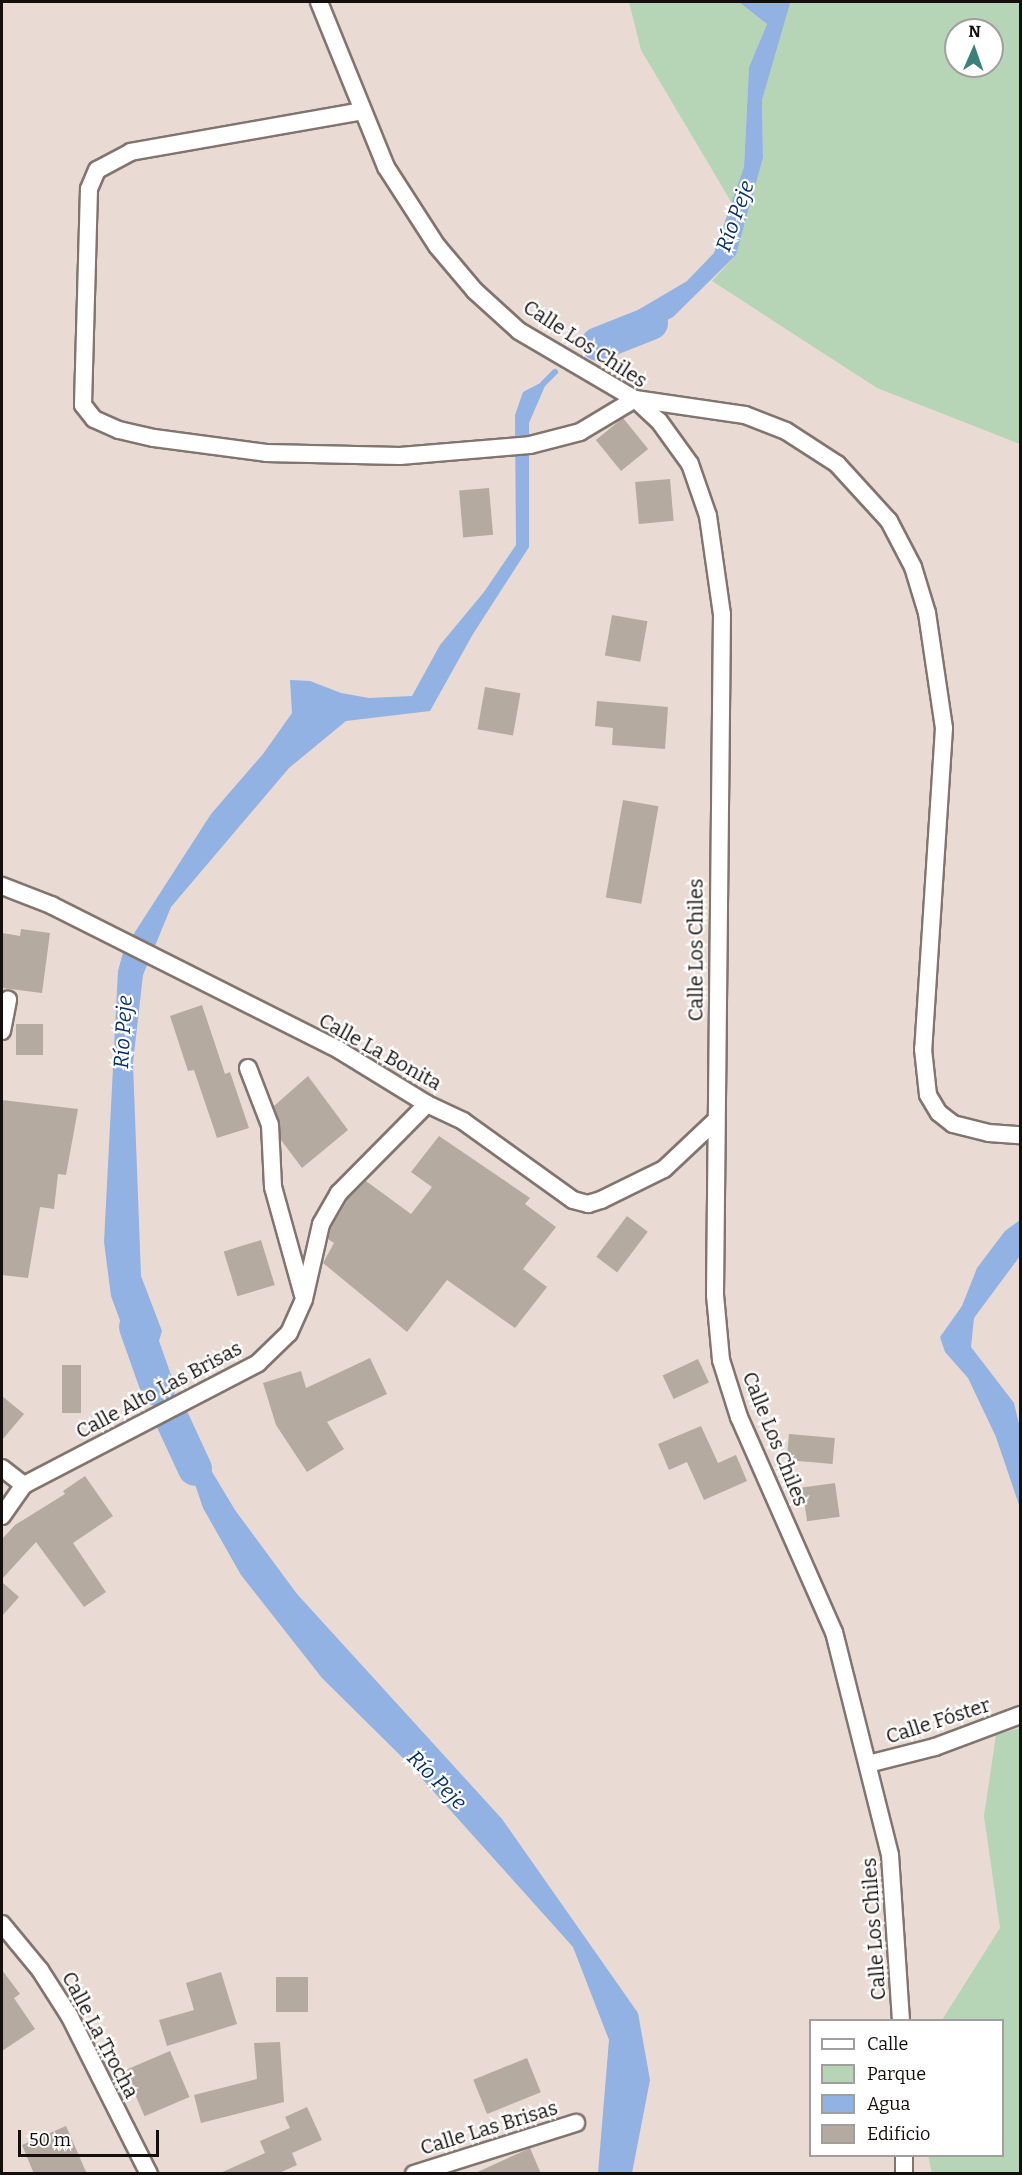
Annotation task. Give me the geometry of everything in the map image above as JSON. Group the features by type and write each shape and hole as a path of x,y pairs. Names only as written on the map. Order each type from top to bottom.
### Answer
{"street":[{"name":"Calle Los Chiles","path":"319,2 392,179 437,246 475,291 519,331 634,399 671,434 690,464 708,516 719,578 722,614 715,1294 722,1360 739,1417 828,1615 892,1865 901,2019"},
{"path":"363,111 131,152 97,170 90,189 83,405 94,419 119,430 266,453 400,456 504,450 530,446 580,432 634,399 745,415 786,431 837,464 889,521 913,567 927,613 944,728 924,1075 933,1104 953,1124 989,1133 1020,1135"},
{"name":"Calle La Bonita","path":"2,886 51,905 339,1050 427,1104 463,1121 573,1200 588,1204 664,1169 716,1120"},
{"path":"2,1031 8,1000"},
{"path":"248,1068 270,1125 273,1187 304,1299"},
{"name":"Calle Alto Las Brisas","path":"2,1516 24,1485 258,1363 289,1333 304,1299 321,1224 339,1193 427,1104"},
{"path":"2,1468 24,1485"},
{"name":"Calle Fóster","path":"868,1764 935,1748 1020,1715"},
{"name":"Calle La Trocha","path":"2,1924 40,1970 70,2017 149,2174"},
{"name":"Calle Las Brisas","path":"414,2174 576,2123"},
{"path":"904,2157 904,2174"}],"green space":[{"path":"629,2 739,2 767,24 749,67 744,167 733,205 641,50"},
{"path":"788,2 1020,2 1020,444 877,388 712,281 736,255 763,158 762,100"},
{"path":"1020,1728 1020,2173 932,2173 928,2157 1004,2157 1004,2019 943,2019 1000,1928 984,1816 996,1735"}],"water":[{"path":"739,2 790,3 762,100 763,158 736,255 673,317 626,341 609,340 638,310 687,281 714,253 744,167 749,67 767,24"},
{"path":"548,379 529,423 529,547 473,634 430,711 346,721 289,768 171,907 143,975 133,1063 141,1276 162,1331 150,1371 136,1364 111,1296 104,1242 118,971 124,949 211,814 263,754 292,713 290,680 310,681 341,693 369,698 412,696 440,645 484,592 516,545 515,415 523,392"},
{"path":"1020,1220 1020,1256 974,1318 971,1347 1014,1403 1020,1428 1020,1508 996,1437 968,1378 945,1352 940,1337 962,1306 977,1268 1005,1231"},
{"path":"176,1428 202,1455 235,1510 297,1594 502,1819 638,2013 650,2080 632,2173 598,2173 609,2040 573,1947 407,1762 322,1678 241,1575 203,1508"}],"building":[{"path":"623,418 648,449 621,471 596,440"},
{"path":"670,479 674,521 639,524 635,482"},
{"path":"489,488 493,535 463,537 459,491"},
{"path":"612,615 647,621 640,662 605,655"},
{"path":"485,687 520,693 513,736 478,729"},
{"path":"597,701 668,707 665,749 612,745 613,728 595,726"},
{"path":"623,800 658,806 641,904 606,897"},
{"path":"21,929 50,933 42,993 2,988 2,933 20,936"},
{"path":"202,1005 225,1074 230,1072 249,1128 217,1138 194,1070 188,1071 170,1016"},
{"path":"16,1024 43,1024 43,1055 16,1055"},
{"path":"308,1076 348,1130 302,1168 281,1140 274,1106"},
{"path":"2,1100 78,1109 66,1175 58,1174 54,1209 40,1207 28,1278 2,1275"},
{"path":"439,1136 530,1198 525,1204 556,1227 523,1269 547,1287 515,1328 447,1280 407,1332 323,1263 334,1243 328,1239 331,1228 348,1199 366,1181 411,1214 432,1187 411,1172"},
{"path":"627,1216 648,1232 617,1272 596,1257"},
{"path":"261,1240 275,1285 237,1296 224,1251"},
{"path":"370,1358 387,1394 327,1422 344,1449 307,1472 276,1425 263,1383 301,1371 306,1388"},
{"path":"698,1359 709,1383 674,1399 663,1375"},
{"path":"62,1365 81,1365 81,1413 62,1413"},
{"path":"2,1396 24,1414 2,1440"},
{"path":"701,1426 718,1463 736,1455 747,1481 704,1500 687,1462 669,1470 658,1444"},
{"path":"789,1434 835,1438 833,1464 787,1460"},
{"path":"85,1476 113,1516 73,1543 106,1592 84,1607 36,1542 2,1579 2,1539 15,1525 65,1494 63,1491"},
{"path":"835,1483 840,1517 807,1521 802,1488"},
{"path":"2,1582 19,1597 2,1616"},
{"path":"2,1970 20,1994 14,1998 35,2029 2,2051"},
{"path":"221,1972 237,2024 167,2046 159,2020 194,2010 186,1983"},
{"path":"276,1977 308,1977 308,2012 276,2012"},
{"path":"280,2042 284,2102 201,2123 194,2095 257,2079 254,2043"},
{"path":"170,2051 190,2097 144,2116 125,2070"},
{"path":"527,2058 541,2092 487,2114 473,2080"},
{"path":"307,2107 322,2140 292,2153 297,2165 277,2174 218,2174 265,2153 260,2141 290,2128 285,2117"},
{"path":"66,2126 87,2174 34,2174 22,2145"},
{"path":"530,2148 541,2174 473,2174 528,2149"}],"waterway":[{"name":"Río Peje","path":"598,344 651,323"},
{"path":"543,384 555,372"},
{"name":"Río Peje","path":"136,1327 158,1389"},
{"name":"Río Peje","path":"171,1417 195,1469"}]}
